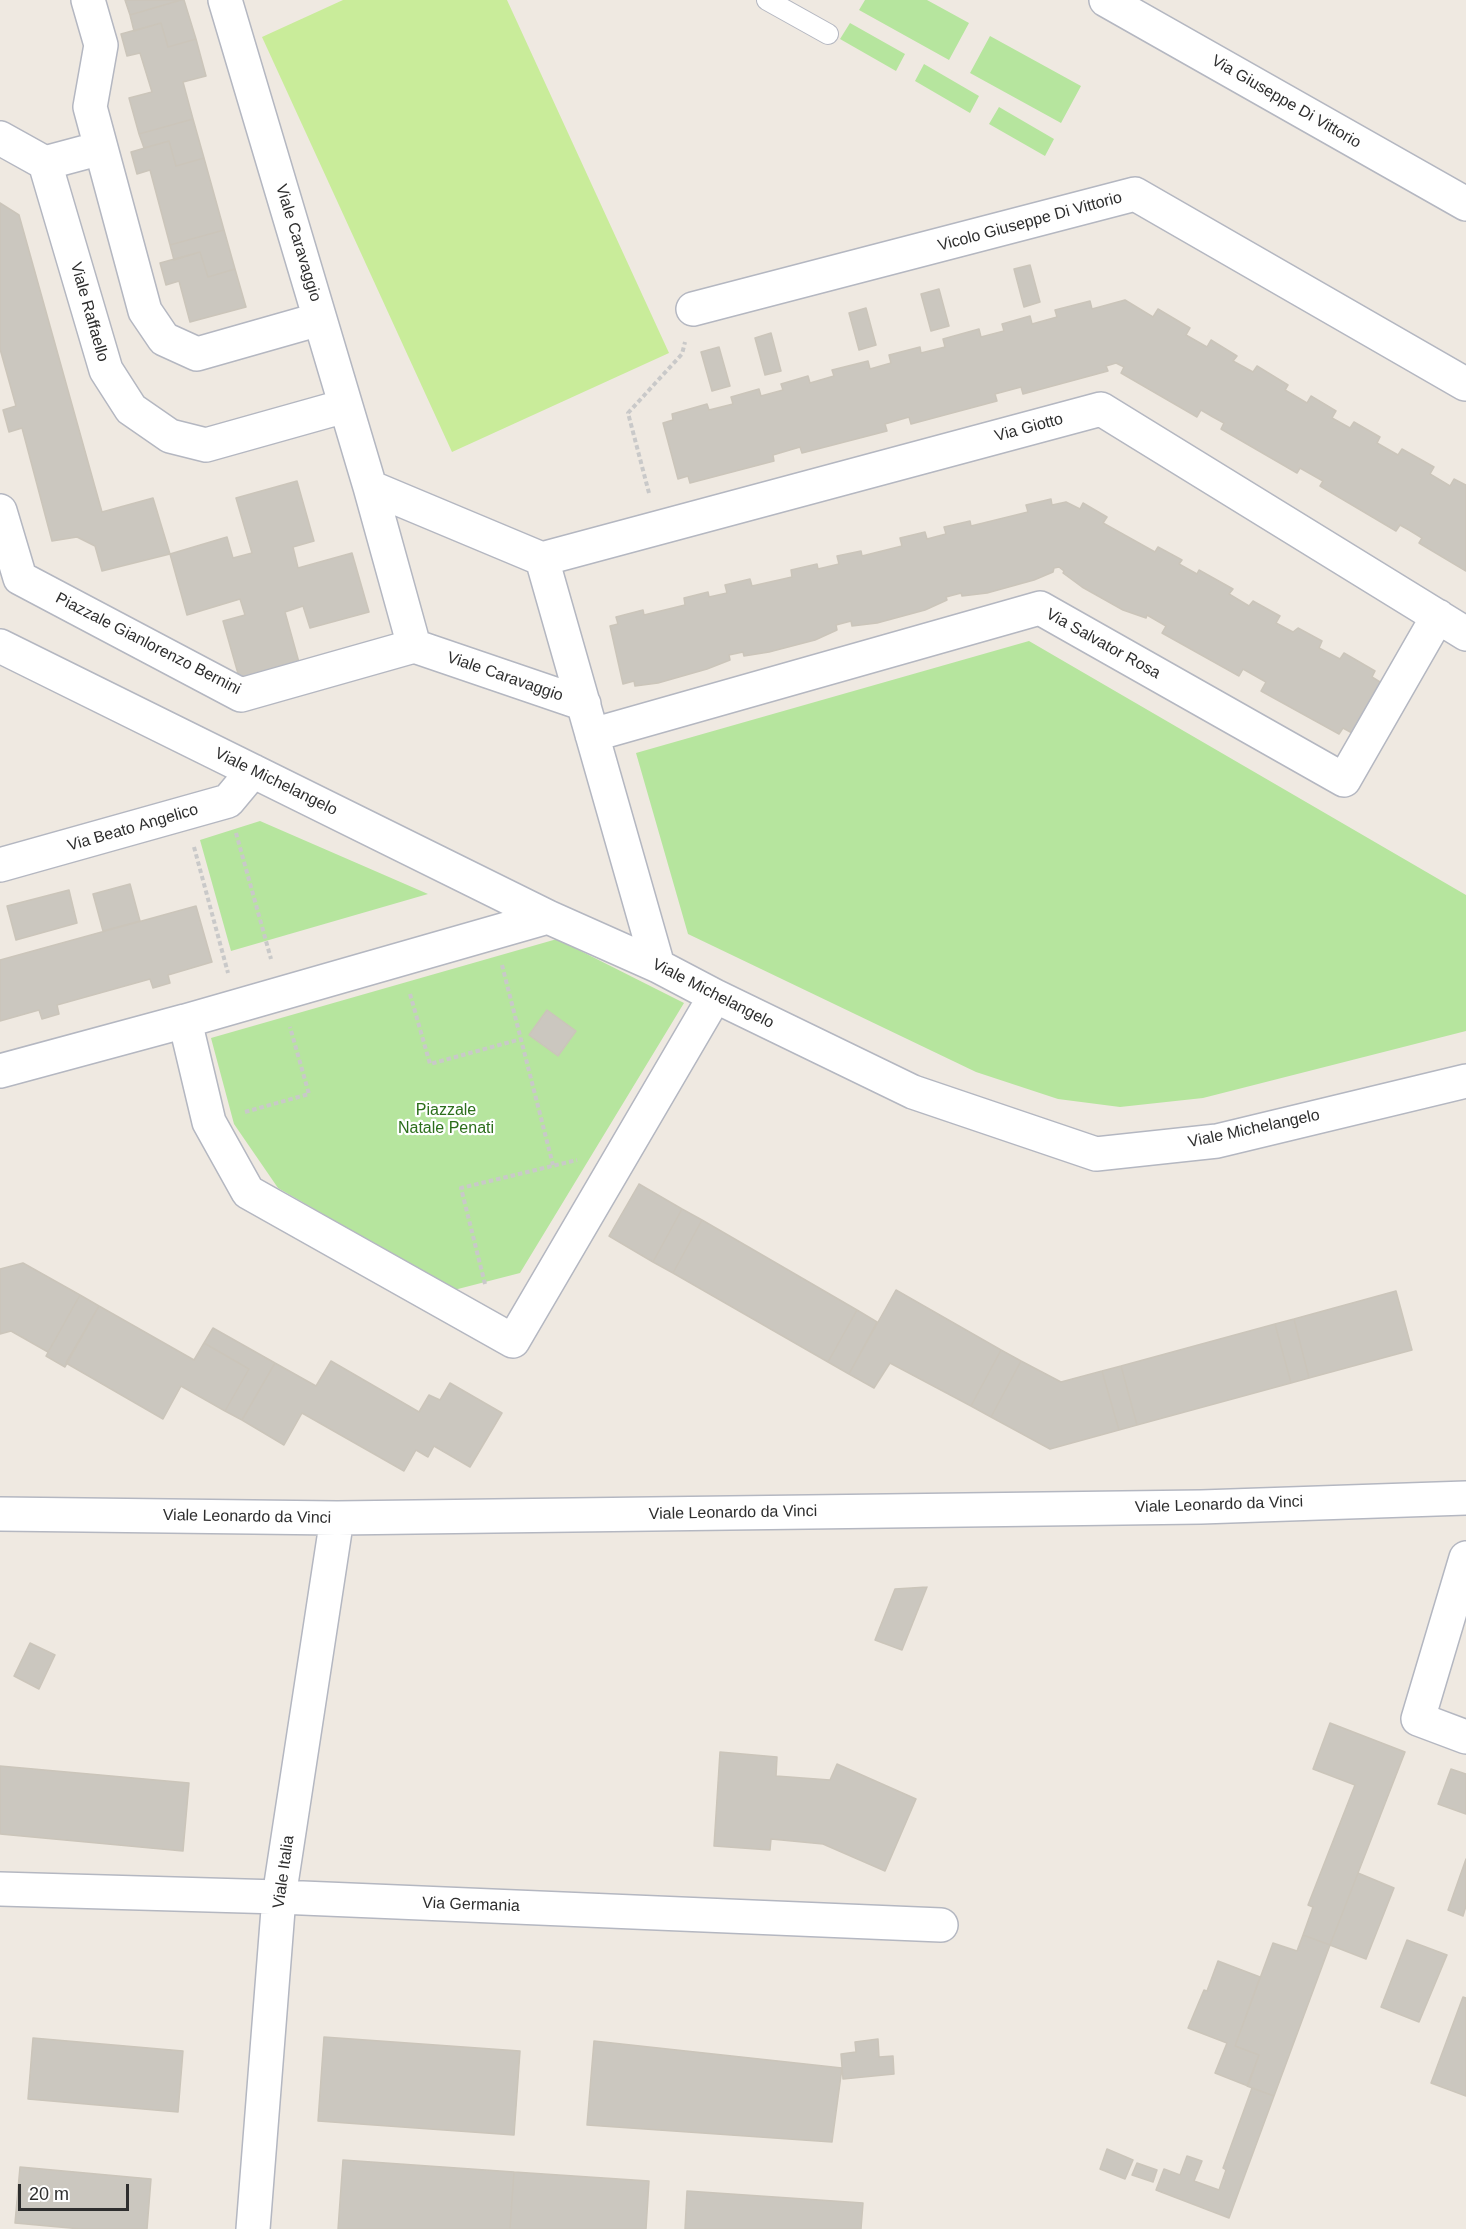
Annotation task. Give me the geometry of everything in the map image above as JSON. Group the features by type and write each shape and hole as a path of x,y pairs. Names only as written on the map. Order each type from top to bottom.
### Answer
{"street":[{"path":"88,0 101,45 90,107 145,311 164,339 197,354 320,319"},
{"name":"Viale Caravaggio","path":"225,0 370,487 414,646 584,704"},
{"name":"Via Giuseppe Di Vittorio","path":"1106,0 1466,204"},
{"path":"0,138 45,163 101,148"},
{"name":"Viale Raffaello","path":"45,163 106,370 132,410 170,436 206,445 345,406"},
{"name":"Vicolo Giuseppe Di Vittorio","path":"693,309 1135,194 1465,384 1466,382"},
{"name":"Via Giotto","path":"542,559 1101,409 1466,634"},
{"path":"370,487 542,559"},
{"name":"Piazzale Gianlorenzo Bernini","path":"0,511 20,578 241,695 414,646"},
{"name":"Viale Caravaggio","path":"542,559 658,966"},
{"name":"Via Salvator Rosa","path":"592,735 1040,608 1344,780 1438,616"},
{"name":"Viale Michelangelo","path":"0,646 548,917 658,966 913,1092 1096,1154 1217,1141 1466,1081"},
{"name":"Via Beato Angelico","path":"0,866 228,801 253,771"},
{"path":"0,1071 185,1021 548,917"},
{"path":"185,1021 210,1122 248,1192 513,1341 716,996"},
{"name":"Viale Leonardo da Vinci","path":"0,1514 337,1518 1201,1507 1466,1497"},
{"name":"Viale Italia","path":"253,2229 279,1897 337,1518"},
{"path":"1466,1558 1418,1719 1466,1737"},
{"name":"Via Germania","path":"0,1889 279,1897 941,1925"}],"lane":[{"path":"767,0 828,34"}],"path":[{"path":"658,528 628,413 682,354 693,309"},
{"path":"184,814 237,1006"},
{"path":"494,932 553,1165"},
{"path":"400,959 430,1064 521,1039"},
{"path":"497,1332 461,1188 627,1147"}],"green space":[{"path":"343,0 507,0 669,353 452,452 262,37"},
{"path":"865,0 927,0 969,23 949,60 859,10"},
{"path":"850,23 905,54 896,71 840,39"},
{"path":"990,36 1081,86 1061,123 970,73"},
{"path":"924,64 979,96 970,113 915,81"},
{"path":"999,107 1054,139 1045,156 989,124"},
{"path":"1029,641 1466,895 1466,1031 1203,1098 1120,1107 1058,1099 976,1072 688,934 636,753"},
{"path":"260,821 428,894 231,951 200,840"},
{"name":"Piazzale Natale Penati","path":"557,939 684,1003 520,1273 454,1290 278,1188 234,1124 211,1038"}],"building":[{"path":"125,0 181,0 130,15"},
{"path":"184,0 196,39 168,47 161,23 134,31 130,15"},
{"path":"161,23 168,47 196,39 206,76 183,82 193,119 139,134 129,98 152,92 140,53 127,56 121,34"},
{"path":"193,119 204,158 176,166 169,141 144,148 139,134"},
{"path":"169,141 176,166 204,158 224,230 170,245 150,170 137,174 131,152"},
{"path":"0,203 19,215 102,512 153,498 170,554 102,571 95,546 77,537 52,541 22,428 9,432 3,410 16,406 0,349"},
{"path":"224,230 235,269 208,277 200,252 174,260 170,245"},
{"path":"200,252 208,277 235,269 246,307 190,322 179,281 166,285 160,263"},
{"path":"1030,265 1040,302 1024,307 1014,269"},
{"path":"939,289 949,326 931,331 921,294"},
{"path":"1125,300 1153,317 1158,309 1190,328 1186,335 1207,347 1211,340 1237,356 1233,361 1253,372 1257,366 1288,385 1285,390 1307,403 1311,396 1336,411 1332,418 1350,428 1354,422 1380,437 1377,443 1398,455 1402,449 1434,467 1430,474 1450,486 1454,479 1466,485 1466,571 1419,543 1422,538 1409,530 1400,525 1396,531 1320,486 1323,481 1300,468 1297,473 1221,429 1224,423 1201,410 1197,417 1121,373 1124,367 1116,363 1106,366 1108,371 1023,394 1021,387 995,394 997,401 911,424 909,417 885,424 887,431 802,453 800,447 773,455 774,461 690,483 688,476 678,479 663,423 673,420 672,414 707,404 709,410 733,404 731,397 759,389 761,396 783,390 781,384 808,376 810,383 834,376 832,370 868,361 870,369 891,363 889,355 920,347 921,353 945,347 943,339 979,329 981,337 1004,331 1002,324 1030,316 1032,324 1057,317 1055,310 1090,301 1092,309"},
{"path":"866,308 876,345 859,350 849,313"},
{"path":"771,333 781,371 765,375 755,338"},
{"path":"719,347 730,386 712,391 701,352"},
{"path":"297,481 314,541 293,547 298,568 352,553 369,612 310,628 303,606 285,612 300,666 241,684 223,621 245,615 240,599 187,615 170,554 227,537 233,558 252,553 236,498"},
{"path":"1051,499 1052,505 1066,502 1080,509 1083,503 1107,517 1103,523 1155,552 1158,547 1182,560 1179,564 1197,574 1199,570 1233,589 1229,594 1249,606 1253,601 1280,616 1276,623 1293,632 1298,628 1322,641 1319,648 1340,659 1344,653 1375,671 1372,677 1380,682 1352,733 1343,728 1339,734 1261,691 1266,682 1243,669 1239,676 1162,633 1166,626 1147,615 1146,618 1123,610 1082,587 1063,573 1064,571 1059,567 1034,580 987,593 962,596 961,593 946,597 947,600 925,610 877,623 852,626 851,621 836,625 837,630 815,640 769,652 744,656 743,652 729,655 730,660 658,683 635,686 634,681 623,684 610,626 618,624 616,617 643,610 644,615 685,605 684,598 708,592 709,597 727,593 725,585 750,579 752,586 792,577 791,570 817,564 818,569 839,564 837,556 861,551 862,556 902,546 900,538 925,532 927,539 946,534 944,527 970,521 971,526 1028,512 1026,505"},
{"path":"130,884 140,921 103,931 93,894"},
{"path":"69,890 77,923 16,940 7,906"},
{"path":"196,906 212,962 168,975 170,983 153,988 150,979 57,1005 59,1014 42,1019 39,1010 0,1021 0,960"},
{"path":"547,1010 576,1031 558,1056 529,1035"},
{"path":"639,1184 682,1209 653,1262 609,1236"},
{"path":"682,1209 702,1220 673,1273 653,1262"},
{"path":"702,1220 857,1310 828,1362 673,1273"},
{"path":"23,1263 80,1295 48,1352 11,1331 0,1334 0,1269"},
{"path":"896,1290 1001,1350 971,1406 890,1363 874,1388 849,1374"},
{"path":"1396,1291 1412,1350 1309,1378 1294,1319"},
{"path":"80,1295 99,1306 65,1367 46,1356"},
{"path":"99,1306 194,1360 204,1343 249,1369 225,1411 181,1386 163,1419 66,1363"},
{"path":"857,1310 877,1322 849,1374 828,1362"},
{"path":"1294,1319 1309,1378 1291,1383 1275,1324"},
{"path":"1275,1324 1291,1383 1137,1425 1121,1366"},
{"path":"213,1328 275,1363 242,1420 225,1411 249,1369 204,1343"},
{"path":"1001,1350 1021,1361 991,1417 971,1406"},
{"path":"331,1361 419,1412 429,1395 440,1400 450,1383 502,1413 470,1467 434,1446 428,1457 416,1450 404,1471 302,1413 284,1445 242,1420 275,1363 316,1386"},
{"path":"1021,1361 1061,1382 1102,1371 1119,1430 1050,1449 991,1417"},
{"path":"1121,1366 1137,1425 1119,1430 1102,1371"},
{"path":"927,1587 902,1650 875,1640 895,1589"},
{"path":"30,1643 55,1655 39,1689 14,1676"},
{"path":"1330,1723 1405,1752 1330,1945 1303,1935 1313,1907 1308,1905 1355,1785 1313,1769"},
{"path":"720,1752 777,1757 776,1776 830,1780 837,1764 916,1799 885,1871 823,1844 771,1839 770,1850 714,1846"},
{"path":"0,1766 189,1783 183,1851 0,1834"},
{"path":"1451,1769 1466,1774 1466,1814 1438,1804"},
{"path":"1466,1859 1466,1906 1463,1916 1448,1910"},
{"path":"1358,1873 1394,1888 1366,1959 1330,1945"},
{"path":"1303,1935 1330,1945 1274,2096 1247,2086 1259,2055 1235,2046 1273,1943 1297,1951"},
{"path":"1407,1940 1447,1955 1419,2022 1381,2007"},
{"path":"1218,1961 1260,1977 1235,2046 1259,2055 1248,2086 1215,2073 1227,2043 1188,2028 1204,1990 1207,1991"},
{"path":"1463,1997 1466,1998 1466,2096 1431,2083"},
{"path":"324,2037 520,2051 514,2135 318,2121"},
{"path":"33,2038 183,2051 178,2112 28,2099"},
{"path":"878,2039 879,2057 893,2056 894,2074 843,2079 841,2054 856,2052 855,2042"},
{"path":"594,2041 842,2068 832,2142 587,2125"},
{"path":"1252,2088 1274,2096 1229,2218 1156,2190 1164,2169 1180,2175 1187,2156 1202,2161 1194,2181 1219,2190 1226,2170 1223,2168"},
{"path":"1107,2149 1133,2160 1125,2179 1100,2169"},
{"path":"343,2160 514,2172 510,2229 338,2229"},
{"path":"1137,2163 1157,2170 1153,2182 1132,2175"},
{"path":"20,2167 151,2179 147,2229 81,2229 15,2223"},
{"path":"514,2172 649,2181 646,2229 510,2229"},
{"path":"687,2191 863,2203 861,2229 685,2229"}]}
